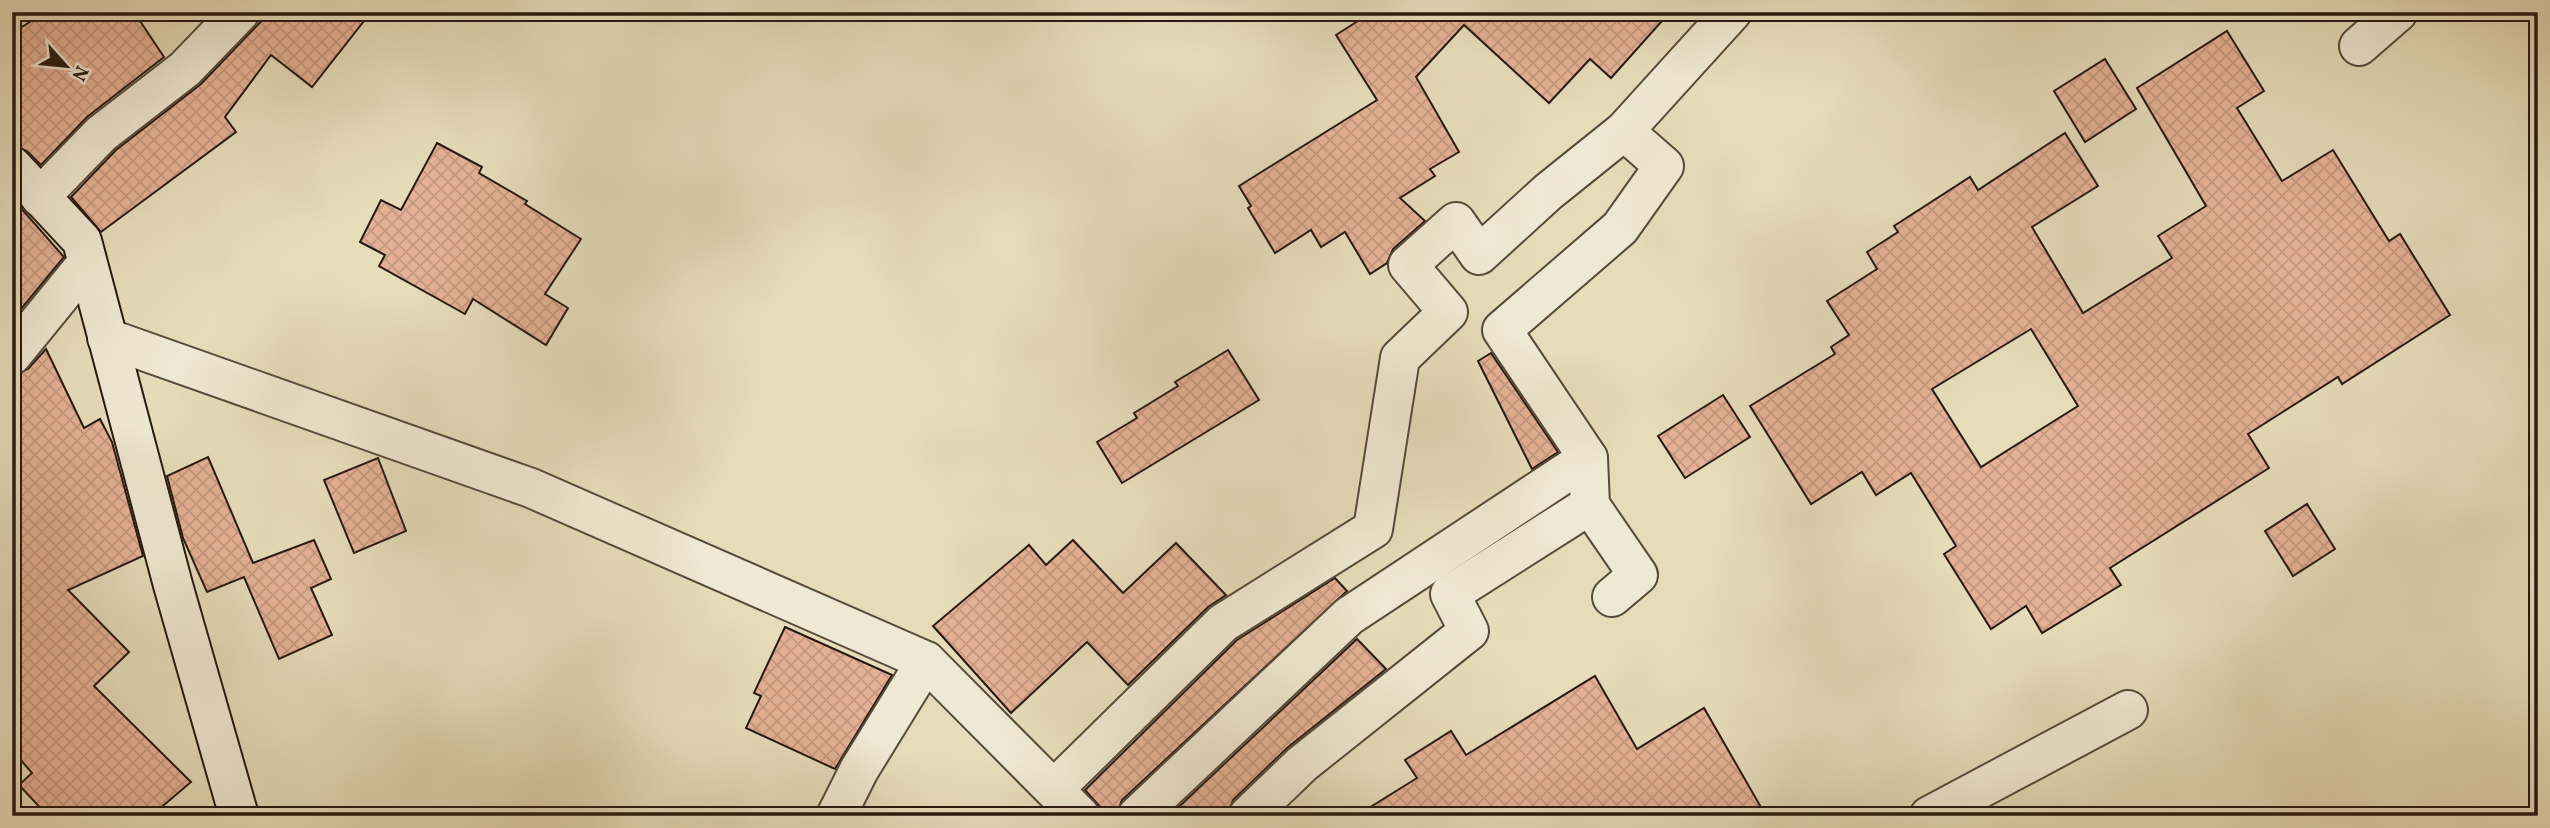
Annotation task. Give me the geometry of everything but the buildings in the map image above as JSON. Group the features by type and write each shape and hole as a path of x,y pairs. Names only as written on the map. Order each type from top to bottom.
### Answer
{"street":[{"path":"40,197 102,134 185,69 240,12"},
{"path":"1054,789 1223,623 1373,529 1400,358 1448,312 1408,265 1456,222 1479,255 1548,192 1624,131 1732,12"},
{"path":"2359,46 2398,12"},
{"path":"1612,597 1639,575 1590,505 1588,458 1502,330 1620,228 1664,166 1624,131"},
{"path":"12,166 82,241 173,585 239,816"},
{"path":"12,355 87,263"},
{"path":"107,338 531,488 926,661 1080,816"},
{"path":"1137,816 1349,616 1588,458"},
{"path":"1248,816 1302,764 1469,631 1450,594 1590,505"},
{"path":"836,816 859,770 926,661"},
{"path":"1929,816 2128,710"}]}
